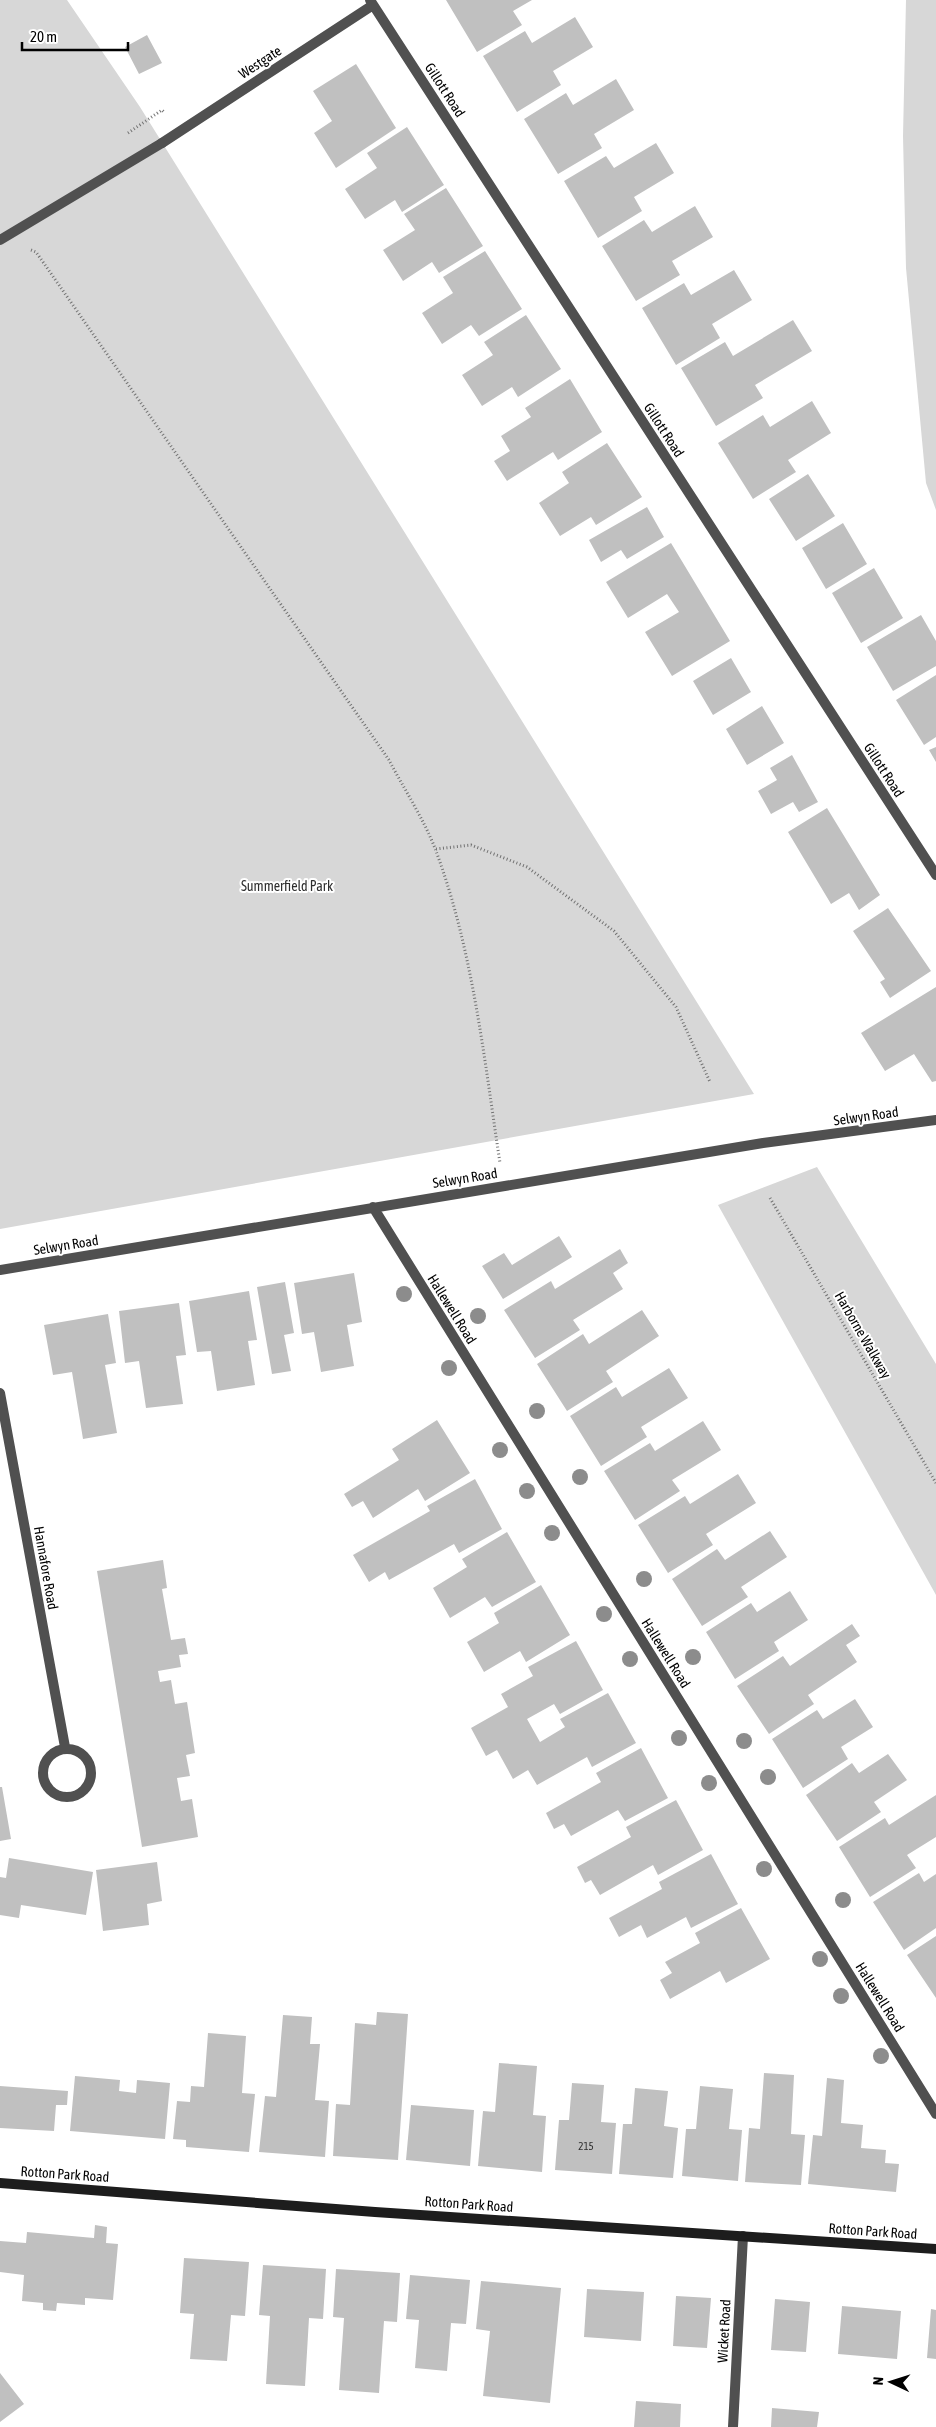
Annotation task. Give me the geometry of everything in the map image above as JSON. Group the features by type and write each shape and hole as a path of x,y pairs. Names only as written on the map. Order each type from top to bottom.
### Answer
{"main road":[{"name":"Rotton Park Road","path":"0,2183 936,2249"}],"street":[{"name":"Westgate","path":"0,240 162,142 371,2"},
{"name":"Gillott Road","path":"371,2 936,875"},
{"name":"Selwyn Road","path":"0,1270 763,1143 936,1120"},
{"name":"Hallewell Road","path":"373,1208 936,2114"},
{"name":"Hannafore Road","path":"0,1393 65,1747"},
{"path":"65,1747 84,1753 93,1773 86,1790 72,1798 51,1793 41,1773 46,1759 65,1747"},
{"name":"Wicket Road","path":"733,2427 743,2236"}],"path":[{"path":"27,250 36,252 389,760 436,849 459,922 478,1012 503,1186"},
{"path":"436,849 471,845 527,867 614,932 676,1007 710,1082"},
{"name":"Harborne Walkway","path":"770,1198 936,1483"}],"green space":[{"name":"Summerfield Park","path":"0,0 67,0 140,107 754,1094 0,1229"},
{"path":"906,0 936,0 936,510 926,483 906,268 903,136"},
{"path":"817,1167 936,1364 936,1595 718,1205"}],"building":[{"path":"446,0 532,0 513,11 522,25 477,52"},
{"path":"575,17 593,47 553,71 561,85 517,112 483,56 525,31 532,43"},
{"path":"147,35 162,63 139,74 125,47"},
{"path":"356,64 396,128 336,168 314,133 332,121 313,91"},
{"path":"616,79 634,110 594,134 602,148 558,174 524,119 566,93 573,105"},
{"path":"407,127 444,185 402,212 395,200 365,219 345,189 377,168 367,153"},
{"path":"656,143 674,173 634,197 642,211 598,238 564,181 606,156 614,168"},
{"path":"446,188 483,246 439,273 432,262 403,281 383,250 415,230 404,214"},
{"path":"695,206 713,237 672,261 680,275 636,301 602,246 644,220 652,232"},
{"path":"485,251 522,309 479,336 471,325 442,344 422,313 453,293 443,277"},
{"path":"734,270 752,300 712,324 720,338 676,365 642,308 684,283 691,295"},
{"path":"526,315 561,369 518,397 512,387 482,406 462,375 493,355 484,342"},
{"path":"793,320 812,351 755,385 763,398 716,426 681,368 725,342 733,356"},
{"path":"570,379 602,432 558,460 553,452 507,481 494,461 510,451 501,436 531,417 525,408"},
{"path":"812,401 831,433 788,460 796,472 753,499 718,443 763,415 770,427"},
{"path":"607,443 642,497 596,525 591,517 560,536 539,503 569,483 562,472"},
{"path":"808,474 835,516 796,541 769,499"},
{"path":"647,507 664,537 627,559 621,550 601,562 589,540"},
{"path":"843,523 867,564 826,589 802,548"},
{"path":"671,543 730,641 672,676 645,632 679,612 667,594 628,618 606,582"},
{"path":"874,568 903,618 861,643 832,593"},
{"path":"921,615 936,641 936,666 893,691 867,647"},
{"path":"731,658 751,692 713,715 693,681"},
{"path":"936,675 936,737 924,745 896,700"},
{"path":"762,706 784,743 747,765 726,729"},
{"path":"936,747 936,762 929,750"},
{"path":"792,755 818,802 799,812 793,802 771,814 758,791 777,780 770,768"},
{"path":"827,808 880,895 859,910 849,893 831,904 788,832"},
{"path":"888,908 931,971 890,998 880,982 885,979 853,931"},
{"path":"936,987 936,1081 932,1082 914,1054 885,1071 861,1033"},
{"path":"559,1236 572,1257 503,1299 482,1266 504,1253 512,1265"},
{"path":"620,1249 628,1263 613,1273 623,1289 573,1320 580,1330 535,1358 504,1310 551,1281 555,1289"},
{"path":"354,1273 362,1322 347,1325 354,1366 321,1372 314,1332 302,1334 294,1283"},
{"path":"285,1282 294,1333 284,1335 291,1371 272,1374 257,1287"},
{"path":"249,1291 257,1340 248,1341 255,1385 217,1391 211,1351 197,1352 189,1301"},
{"path":"179,1303 186,1355 176,1356 183,1404 146,1408 139,1361 125,1363 119,1311"},
{"path":"642,1310 659,1336 606,1371 613,1382 567,1411 537,1364 583,1334 589,1344"},
{"path":"108,1314 116,1363 105,1365 117,1433 83,1439 72,1372 53,1375 44,1325"},
{"path":"669,1368 688,1398 641,1427 647,1437 601,1466 570,1416 616,1387 622,1397"},
{"path":"437,1420 470,1473 425,1501 418,1489 373,1518 363,1501 352,1507 344,1494 399,1460 392,1449"},
{"path":"703,1421 721,1450 672,1480 680,1491 635,1520 604,1471 650,1443 655,1451"},
{"path":"738,1474 756,1503 706,1534 713,1545 668,1573 638,1525 685,1496 690,1504"},
{"path":"475,1479 502,1529 459,1553 454,1544 389,1580 385,1572 369,1582 353,1555 430,1511 427,1506"},
{"path":"770,1531 787,1557 741,1587 748,1597 702,1626 672,1579 717,1549 725,1560"},
{"path":"507,1532 536,1582 492,1607 485,1597 450,1618 433,1588 467,1567 462,1559"},
{"path":"163,1560 167,1588 162,1589 171,1640 185,1638 188,1654 179,1655 181,1667 158,1671 160,1682 171,1680 175,1704 187,1702 195,1753 186,1755 190,1776 177,1778 181,1801 192,1799 198,1837 142,1847 97,1571"},
{"path":"541,1585 570,1635 526,1662 520,1651 484,1672 467,1642 499,1623 494,1613"},
{"path":"790,1591 808,1620 774,1642 779,1651 735,1679 706,1632 751,1603 757,1612"},
{"path":"852,1624 860,1636 846,1645 857,1662 808,1695 814,1704 769,1734 737,1686 783,1656 790,1666"},
{"path":"576,1641 603,1690 560,1714 554,1704 527,1719 540,1742 565,1727 560,1719 608,1693 636,1743 592,1767 587,1757 537,1785 528,1770 513,1779 497,1750 486,1756 471,1728 508,1707 501,1694 533,1676 528,1667"},
{"path":"855,1699 873,1727 841,1747 848,1759 803,1788 772,1739 817,1710 823,1719"},
{"path":"641,1748 668,1798 625,1821 618,1810 571,1836 564,1824 554,1829 546,1813 601,1782 596,1773"},
{"path":"888,1754 907,1780 874,1802 881,1812 837,1841 806,1795 852,1763 859,1773"},
{"path":"0,1787 2,1787 11,1839 0,1841"},
{"path":"936,1795 936,1837 907,1855 916,1868 870,1897 839,1847 885,1818 889,1825"},
{"path":"676,1800 703,1850 658,1875 653,1865 600,1895 591,1880 585,1883 577,1867 631,1837 626,1827"},
{"path":"711,1854 738,1904 691,1928 686,1917 647,1938 641,1925 619,1937 609,1918 662,1889 659,1882"},
{"path":"9,1858 93,1872 86,1915 21,1905 19,1918 0,1915 0,1877 6,1878"},
{"path":"157,1862 162,1901 147,1904 149,1925 103,1931 96,1870"},
{"path":"919,1873 924,1882 936,1874 936,1928 904,1950 873,1902"},
{"path":"741,1908 770,1959 726,1983 720,1971 670,1999 660,1980 672,1973 665,1962 700,1943 695,1933"},
{"path":"936,1936 936,1998 907,1955"},
{"path":"377,2012 408,2014 398,2160 333,2156 336,2104 350,2105 355,2023 376,2025"},
{"path":"283,2015 312,2017 310,2044 320,2044 315,2100 329,2101 325,2157 259,2152 265,2096 276,2097"},
{"path":"208,2033 246,2036 242,2093 255,2094 249,2152 186,2147 186,2140 173,2139 177,2101 190,2102 191,2086 204,2087"},
{"path":"499,2063 537,2066 533,2115 546,2116 542,2172 478,2166 483,2111 495,2112"},
{"path":"764,2073 794,2075 791,2134 805,2135 801,2185 745,2182 749,2128 760,2129"},
{"path":"75,2076 120,2080 119,2091 136,2093 137,2080 170,2083 165,2139 70,2131"},
{"path":"827,2078 844,2080 841,2123 863,2125 861,2148 886,2150 885,2163 899,2164 896,2192 808,2184 813,2135 822,2136"},
{"path":"572,2083 604,2085 601,2122 616,2123 612,2174 555,2170 559,2120 569,2120"},
{"path":"0,2086 68,2091 67,2105 56,2105 54,2131 0,2128"},
{"path":"700,2086 733,2089 729,2129 742,2130 738,2181 682,2176 686,2129 696,2129"},
{"path":"635,2088 668,2091 664,2126 678,2128 673,2178 619,2174 623,2124 632,2124"},
{"path":"411,2105 474,2110 470,2166 406,2160"},
{"path":"95,2225 107,2227 106,2243 118,2244 113,2300 85,2298 85,2305 57,2303 56,2311 43,2310 43,2303 22,2301 24,2275 0,2272 0,2241 26,2243 27,2232 94,2238"},
{"path":"184,2258 249,2262 245,2316 231,2315 227,2361 190,2359 194,2314 180,2313"},
{"path":"263,2265 326,2269 323,2319 309,2318 305,2386 266,2384 270,2316 259,2315"},
{"path":"336,2269 400,2273 397,2322 384,2321 379,2393 339,2390 344,2318 333,2317"},
{"path":"410,2275 470,2280 466,2324 451,2323 447,2371 415,2368 419,2320 406,2319"},
{"path":"481,2281 561,2288 550,2403 483,2396 490,2331 476,2329"},
{"path":"587,2289 644,2292 641,2341 584,2337"},
{"path":"676,2296 711,2298 707,2348 673,2346"},
{"path":"775,2299 810,2302 806,2352 771,2350"},
{"path":"842,2306 901,2311 897,2359 838,2354"},
{"path":"931,2309 936,2310 936,2359 927,2358"},
{"path":"0,2373 24,2404 0,2422"},
{"path":"636,2401 681,2404 680,2427 634,2427"},
{"path":"772,2408 819,2412 817,2427 771,2427"}]}
